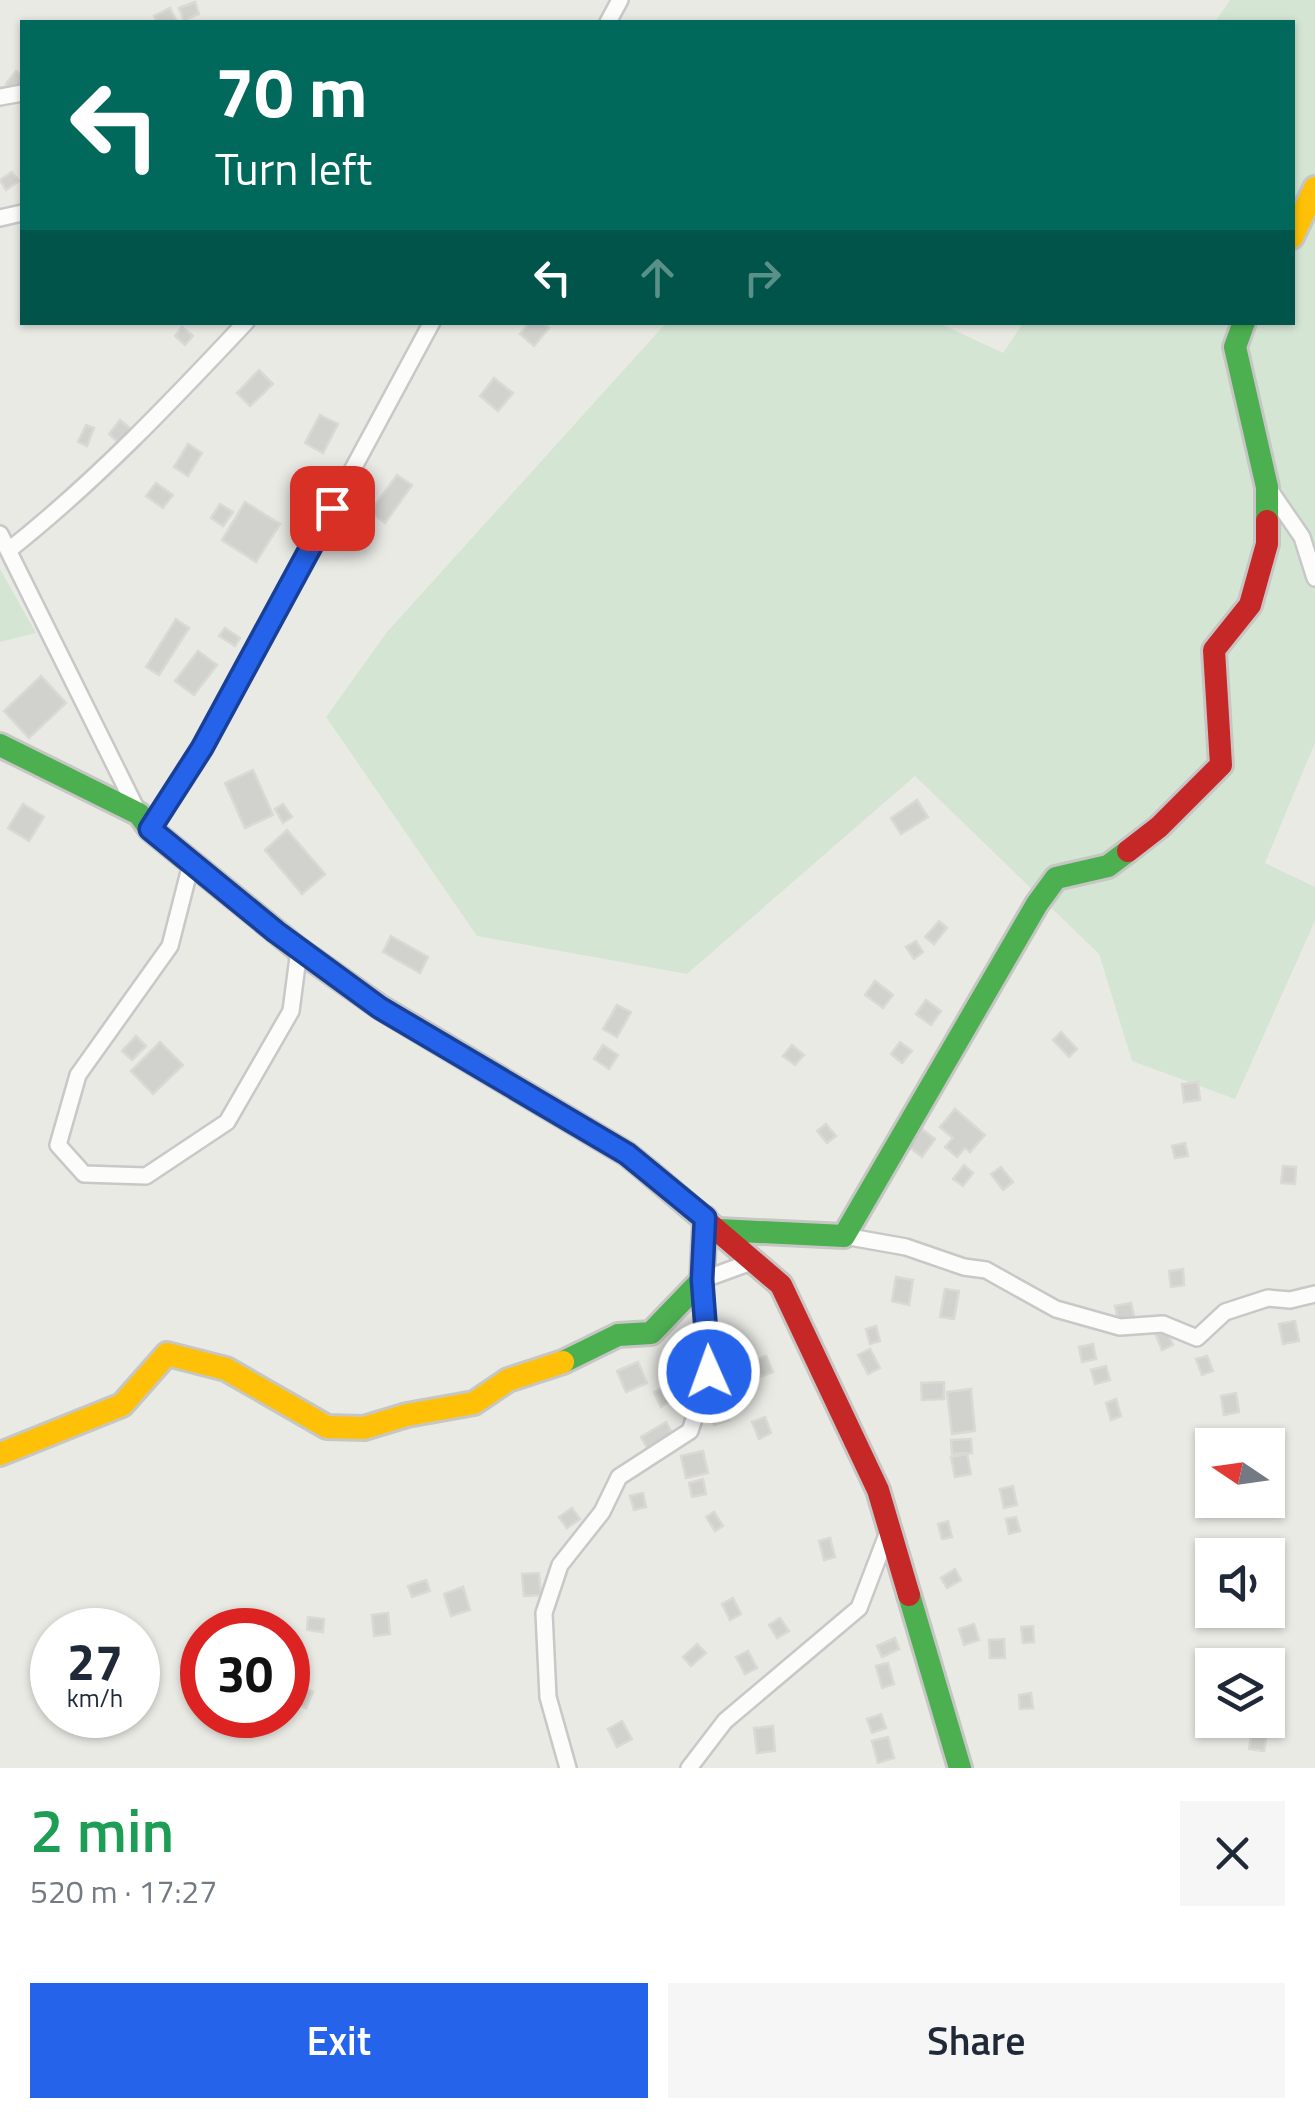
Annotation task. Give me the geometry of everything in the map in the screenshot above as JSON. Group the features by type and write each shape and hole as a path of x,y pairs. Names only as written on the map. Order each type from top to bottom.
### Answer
{"street":[{"path":"1295,226 1315,188"},
{"path":"9,550 54,515 243,325"},
{"path":"144,822 202,748 430,325"},
{"path":"844,1236 904,1128 1056,878 1108,866 1159,827 1221,765 1214,650 1250,606 1267,544 1267,486 1234,347 1243,325"},
{"path":"1267,486 1302,537 1315,578"},
{"path":"0,534 144,822"},
{"path":"0,744 144,822 299,950 380,1008 627,1154 781,1285 878,1490 960,1768"},
{"path":"191,864 170,946 78,1075 58,1145 84,1174 146,1176 227,1122 290,1010 299,950"},
{"path":"712,1224 906,1246 964,1267 986,1270 1056,1309 1120,1326 1163,1324 1197,1338 1225,1312 1268,1298 1290,1300 1315,1294"},
{"path":"568,1768 548,1697 544,1613 560,1565 602,1512 620,1477 690,1431 709,1372 702,1280 712,1224"},
{"path":"0,1454 122,1405 167,1354 226,1369 327,1427 364,1428 407,1415 474,1403 508,1380 574,1358 618,1335 651,1332 702,1280 754,1261"},
{"path":"689,1768 725,1721 859,1608 889,1528"}],"green space":[{"path":"1230,0 1315,0 1315,743 1265,863 1315,887 1315,921 1235,1099 1132,1061 1099,954 915,776 687,974 477,936 326,717 387,632 664,325 943,325 1003,353 1022,325 1295,325 1295,20 1216,20"},
{"path":"0,569 36,633 0,642"}],"building":[{"path":"195,2 199,14 184,20 179,8"},
{"path":"170,8 176,20 156,20 154,16"},
{"path":"16,71 20,74 17,92 6,84"},
{"path":"12,172 19,181 6,190 0,180"},
{"path":"528,325 549,328 534,346 520,334"},
{"path":"182,327 193,336 185,345 175,336"},
{"path":"259,370 273,384 250,406 237,393"},
{"path":"494,378 513,393 498,411 480,396"},
{"path":"320,415 338,424 323,453 305,443"},
{"path":"120,420 131,429 119,443 109,434"},
{"path":"86,425 94,428 87,446 78,442"},
{"path":"188,444 202,453 188,476 174,467"},
{"path":"397,475 412,485 385,523 370,512"},
{"path":"156,483 173,495 163,508 146,496"},
{"path":"245,502 280,524 256,562 222,540"},
{"path":"220,504 233,512 223,526 211,518"},
{"path":"176,619 189,628 159,675 146,667"},
{"path":"225,628 240,638 235,646 219,636"},
{"path":"198,651 217,665 194,695 175,681"},
{"path":"41,676 66,703 29,738 4,711"},
{"path":"253,770 273,815 245,828 225,783"},
{"path":"917,800 928,817 901,834 891,818"},
{"path":"23,804 44,817 29,841 8,828"},
{"path":"283,804 292,817 283,823 275,809"},
{"path":"287,830 325,874 302,894 265,850"},
{"path":"939,921 947,928 934,944 925,937"},
{"path":"391,936 428,957 420,973 383,952"},
{"path":"916,941 923,952 914,959 906,947"},
{"path":"875,981 893,995 883,1008 865,995"},
{"path":"926,1000 941,1011 931,1025 916,1014"},
{"path":"617,1005 631,1012 617,1037 603,1029"},
{"path":"1061,1032 1077,1049 1069,1057 1053,1040"},
{"path":"136,1036 146,1046 132,1060 122,1051"},
{"path":"160,1042 183,1065 153,1094 131,1071"},
{"path":"900,1042 912,1051 902,1063 891,1054"},
{"path":"603,1045 618,1055 609,1069 594,1059"},
{"path":"792,1045 804,1055 795,1065 783,1056"},
{"path":"1198,1082 1200,1100 1184,1102 1182,1084"},
{"path":"955,1109 985,1135 970,1152 965,1148 957,1157 945,1147 953,1138 940,1127"},
{"path":"826,1124 836,1136 827,1143 817,1131"},
{"path":"922,1129 935,1139 922,1157 909,1147"},
{"path":"1185,1143 1188,1156 1175,1158 1172,1146"},
{"path":"964,1165 973,1173 963,1186 953,1179"},
{"path":"1283,1166 1296,1167 1295,1184 1281,1183"},
{"path":"1001,1167 1013,1182 1003,1190 991,1174"},
{"path":"1183,1269 1184,1285 1171,1287 1169,1271"},
{"path":"896,1277 913,1280 909,1305 892,1301"},
{"path":"945,1289 959,1291 954,1319 940,1317"},
{"path":"1131,1303 1135,1320 1119,1323 1115,1306"},
{"path":"1295,1321 1299,1341 1283,1344 1279,1324"},
{"path":"876,1326 880,1341 870,1344 866,1329"},
{"path":"1166,1330 1173,1345 1162,1350 1156,1335"},
{"path":"1093,1344 1096,1359 1082,1362 1079,1347"},
{"path":"870,1349 880,1368 868,1374 858,1355"},
{"path":"766,1356 773,1372 760,1377 754,1361"},
{"path":"1207,1356 1213,1371 1202,1375 1196,1359"},
{"path":"638,1362 647,1383 626,1392 617,1371"},
{"path":"1106,1366 1110,1380 1095,1384 1091,1370"},
{"path":"944,1382 944,1399 922,1400 921,1383"},
{"path":"665,1386 672,1400 661,1407 654,1392"},
{"path":"971,1389 975,1431 952,1434 947,1392"},
{"path":"1236,1393 1239,1412 1224,1415 1221,1396"},
{"path":"1116,1399 1121,1416 1111,1420 1106,1403"},
{"path":"726,1409 729,1420 714,1425 711,1414"},
{"path":"765,1417 771,1433 759,1439 752,1422"},
{"path":"666,1422 674,1436 649,1451 641,1437"},
{"path":"971,1439 972,1453 952,1454 951,1440"},
{"path":"703,1451 708,1473 686,1478 681,1456"},
{"path":"967,1454 971,1474 955,1477 951,1457"},
{"path":"703,1479 706,1494 692,1497 689,1483"},
{"path":"1013,1486 1017,1505 1004,1508 1000,1489"},
{"path":"643,1493 646,1507 634,1510 630,1496"},
{"path":"572,1508 580,1519 567,1528 559,1517"},
{"path":"714,1512 723,1526 715,1531 706,1517"},
{"path":"1016,1517 1020,1531 1009,1534 1006,1519"},
{"path":"948,1521 952,1537 942,1539 938,1524"},
{"path":"830,1538 835,1557 824,1560 819,1541"},
{"path":"955,1569 961,1580 947,1588 941,1578"},
{"path":"539,1573 541,1595 524,1596 522,1574"},
{"path":"426,1580 430,1591 412,1597 408,1586"},
{"path":"463,1587 470,1610 451,1616 444,1594"},
{"path":"733,1598 741,1614 730,1620 722,1604"},
{"path":"388,1613 390,1634 374,1636 372,1615"},
{"path":"310,1617 324,1619 323,1632 310,1630"},
{"path":"780,1618 789,1631 777,1638 769,1625"},
{"path":"974,1624 979,1640 964,1645 959,1629"},
{"path":"1033,1626 1034,1642 1023,1643 1021,1627"},
{"path":"895,1638 899,1649 882,1657 877,1646"},
{"path":"1004,1639 1005,1658 990,1658 989,1640"},
{"path":"697,1644 706,1653 691,1666 683,1657"},
{"path":"748,1651 757,1668 745,1674 736,1657"},
{"path":"888,1663 894,1684 882,1688 876,1666"},
{"path":"1031,1693 1033,1708 1020,1709 1019,1695"},
{"path":"881,1714 886,1728 872,1733 867,1719"},
{"path":"622,1721 632,1739 617,1747 608,1729"},
{"path":"773,1726 775,1751 757,1753 754,1728"},
{"path":"888,1737 894,1758 878,1763 872,1741"},
{"path":"1251,1738 1266,1738 1264,1751 1249,1749"}],"traffic: fast":[{"path":"1243,325 1235,347 1267,487 1267,521"},
{"path":"0,745 139,814 150,829 299,950 380,1007 627,1154 649,1172"},
{"path":"719,1230 844,1236 1037,904 1056,878 1108,866 1128,851"},
{"path":"563,1362 618,1335 651,1333 702,1280 705,1218"},
{"path":"909,1595 960,1768"}],"traffic: slow":[{"path":"1295,231 1315,188"},
{"path":"0,1454 122,1405 167,1354 226,1369 327,1427 364,1428 407,1415 474,1403 508,1380 563,1362"}],"traffic: jam":[{"path":"1128,851 1159,827 1221,765 1214,650 1250,605 1267,544 1267,521"},
{"path":"649,1172 781,1285 878,1490 909,1595"}],"route":[{"path":"332,508 202,748 150,829 299,950 380,1008 627,1154 705,1218 702,1280 709,1372"}]}
